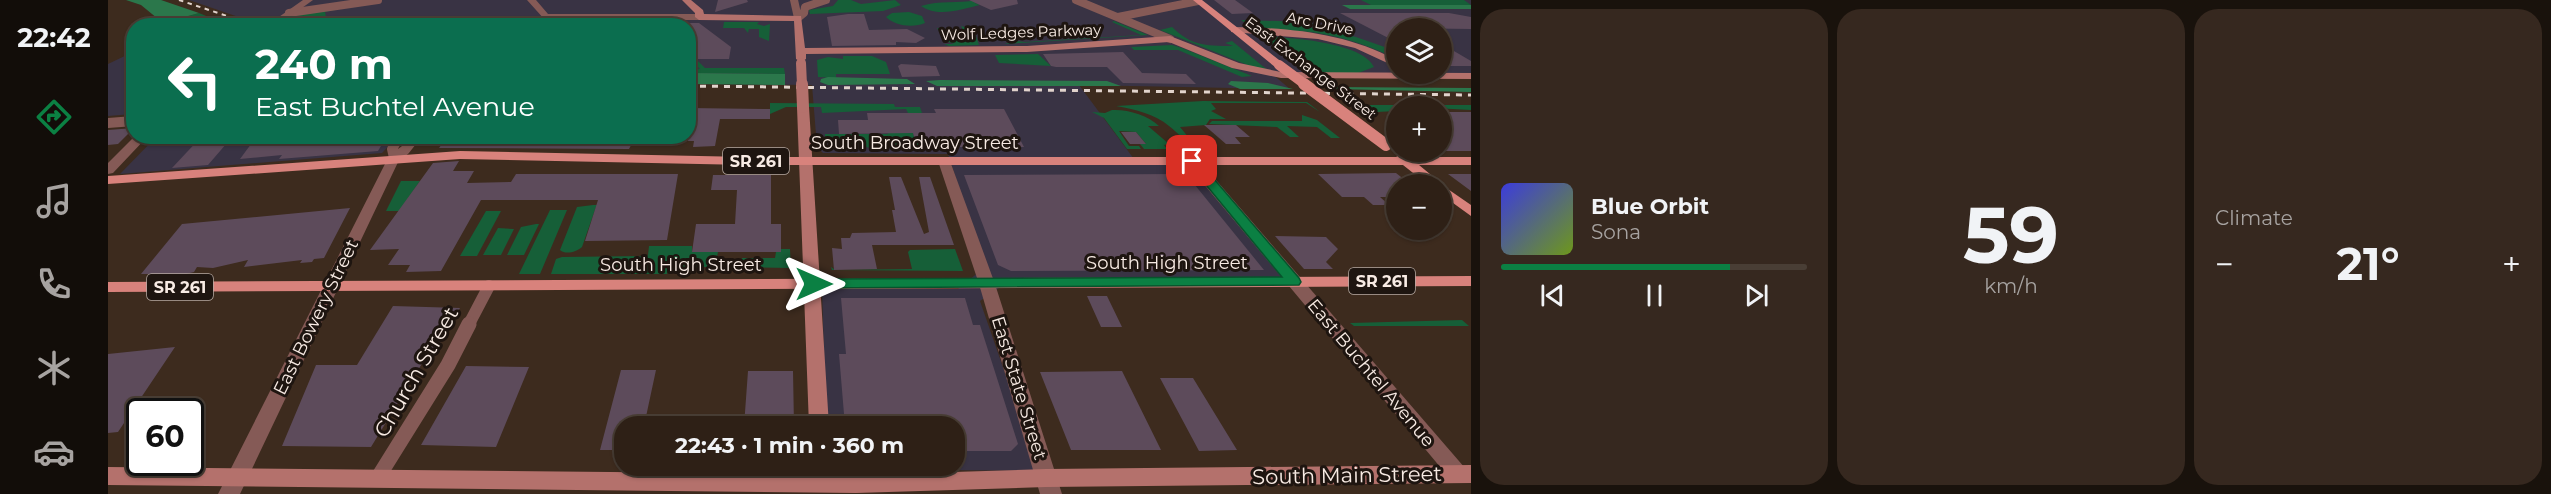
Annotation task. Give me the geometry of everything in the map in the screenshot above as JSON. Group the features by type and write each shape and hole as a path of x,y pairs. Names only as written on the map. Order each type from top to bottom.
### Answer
{"main road":[{"path":"686,0 700,12 699,17 798,18 814,284 819,416"},
{"name":"East Exchange Street","path":"1198,1 1386,145"},
{"name":"Arc Drive","path":"1237,33 1306,37 1351,47 1386,60"},
{"name":"Wolf Ledges Parkway","path":"801,51 1027,49 1170,39 1260,77 1292,84 1386,79"},
{"path":"1367,76 1381,70 1376,55"},
{"name":"Wolf Ledges Parkway","path":"1236,66 1281,75 1386,77"},
{"path":"1452,76 1470,79"},
{"name":"Wolf Ledges Parkway","path":"1452,79 1470,79"},
{"name":"South Broadway Street","path":"108,180 394,158 526,156 806,161 1386,161"},
{"name":"South Broadway Street","path":"1452,161 1471,161"},
{"name":"East Exchange Street","path":"1406,162 1422,174"},
{"path":"1452,197 1471,212"},
{"name":"South High Street","path":"108,287 1471,281"},
{"name":"South Main Street","path":"858,476 1049,486 1464,474"},
{"name":"South Main Street","path":"108,476 233,485 377,479 643,476"}],"street":[{"path":"282,18 309,0"},
{"path":"290,13 378,0"},
{"path":"531,0 545,17 699,17"},
{"path":"794,0 798,18 804,13 805,7 826,0"},
{"path":"1076,0 1170,39"},
{"path":"1118,17 1198,1"},
{"path":"108,123 126,122"},
{"path":"108,170 134,144"},
{"name":"East Bowery Street","path":"394,158 392,149 395,144"},
{"name":"East Bowery Street","path":"233,485 394,158 410,144"},
{"name":"East State Street","path":"944,161 987,284 1049,486"},
{"name":"East Buchtel Avenue","path":"1192,161 1294,282 1464,474"},
{"name":"Church Street","path":"377,479 448,365 489,285"}],"shaded area":[{"path":"189,0 1471,0 1471,73 1452,73 1452,18 1386,18 1386,73 1271,73 1290,89 1079,85 1134,159 1186,160 1286,280 1009,281 980,301 1039,471 965,470 965,416 826,416 822,288 958,289 985,267 948,154 823,153 817,147 812,85 696,84 696,18 241,18"},
{"path":"126,55 126,115 108,116 108,64"},
{"path":"149,144 390,144 382,153 120,174"}],"green space":[{"path":"126,0 161,0 199,13 181,18 157,18 141,5"},
{"path":"838,0 851,0 861,4 895,0 901,5 883,11 810,14 809,10 833,6"},
{"path":"976,0 975,3 980,5 950,12 928,10 921,6 935,3"},
{"path":"1361,0 1464,0 1471,5 1371,5"},
{"path":"1342,5 1471,5 1471,9 1350,9"},
{"path":"339,9 325,12 326,18 294,18 302,13"},
{"path":"909,12 922,16 925,23 904,25 886,17 892,13"},
{"path":"199,13 211,18 181,18"},
{"path":"1241,20 1309,22 1313,24 1310,27 1356,37 1386,48 1386,54 1338,37 1266,29"},
{"path":"724,22 759,22 757,24 764,26 770,24 769,41 759,37 759,29 749,29 748,33 744,28 723,28"},
{"path":"1112,22 1148,35 1004,44 1017,41 1141,35"},
{"path":"961,26 977,31 975,33 979,45 949,46 944,44 954,44 946,41 937,28 944,28 948,36 967,37"},
{"path":"1172,27 1185,38 1198,43 1233,46 1225,43 1232,41 1270,72 1160,30"},
{"path":"1274,37 1313,41 1344,48 1368,59 1374,67 1358,73 1311,73 1267,40"},
{"path":"1172,45 1252,76 1242,77 1178,50 1134,50 1131,47"},
{"path":"1038,54 1051,66 999,63 995,55"},
{"path":"843,56 872,56 886,62 890,74 836,74 836,78 818,77 817,60 828,57 843,59"},
{"path":"696,59 705,68 784,68 785,74 696,73 696,69 700,69 696,65"},
{"path":"696,73 785,74 785,85 696,84"},
{"path":"828,77 907,79 915,84 828,85 820,82 821,79"},
{"path":"926,81 1107,81 1121,86 937,86"},
{"path":"1231,81 1268,83 1293,89 1240,89 1228,84"},
{"path":"1331,87 1471,88 1471,92 1333,89"},
{"path":"1203,101 1307,102 1320,112 1306,103 1211,103 1216,109 1211,111 1226,119 1210,119 1206,125 1180,127 1189,138 1186,138 1151,115 1116,106"},
{"path":"770,103 894,104 895,107 920,107 922,113 908,113 906,109 822,113 821,107 786,107 770,114"},
{"path":"1355,105 1386,105 1386,112 1377,112 1370,116"},
{"path":"1452,105 1471,105 1471,110 1452,109"},
{"path":"1112,110 1137,113 1154,122 1159,126 1148,126 1169,144 1164,145 1167,149 1144,149 1140,144 1146,144 1136,132 1119,131 1129,146 1139,146 1141,149 1127,149 1104,118 1092,112 1105,113"},
{"path":"1302,115 1317,120 1340,138 1331,138 1317,127 1287,126 1299,137 1290,137 1277,127 1209,124 1212,121 1302,121"},
{"path":"886,127 899,133 913,133 915,140 931,140 934,149 876,147 872,149 859,144 845,144 844,140 825,140 825,134 888,134"},
{"path":"401,181 420,181 399,211 386,211"},
{"path":"629,205 596,207 582,247 571,252 560,250 577,207"},
{"path":"550,210 567,210 540,274 519,274"},
{"path":"486,211 501,211 477,256 460,256"},
{"path":"539,224 524,255 507,255 521,227"},
{"path":"498,228 514,229 501,255 483,255"},
{"path":"649,246 692,246 692,252 718,252 715,267 668,267 667,274 551,274 556,259 562,257 644,256 648,255"},
{"path":"781,249 790,249 791,268 741,267 742,258 775,258 776,252"},
{"path":"955,249 963,271 832,270 831,267 835,270 912,269 908,252 910,250"},
{"path":"1462,320 1469,326 1354,326 1350,323"}],"building":[{"path":"718,0 747,0 748,2 715,12"},
{"path":"969,0 1017,0 1018,4 991,10"},
{"path":"1214,0 1235,0 1253,13 1232,14"},
{"path":"1340,13 1449,13 1471,17 1471,29 1452,29 1452,18 1386,18 1386,37"},
{"path":"864,14 869,30 907,29 925,38 916,43 896,42 896,45 832,46 827,17"},
{"path":"696,23 731,47 729,59 696,59"},
{"path":"1452,50 1471,61 1471,66 1452,66"},
{"path":"1123,52 1142,73 1186,74 1196,84 1123,83 1107,67 1051,66 1043,54"},
{"path":"901,64 936,66 940,76 902,77 898,66"},
{"path":"696,108 770,109 770,119 720,119 715,146 693,147 696,144"},
{"path":"934,109 1004,109 1024,147 960,147 957,140 915,140 913,133 839,134 838,120 868,120 867,113 936,113"},
{"path":"1452,112 1471,112 1471,151 1452,151"},
{"path":"1204,125 1236,125 1250,137 1235,137 1241,144 1226,144"},
{"path":"126,129 126,136 118,144 108,145 108,130"},
{"path":"1121,132 1136,132 1146,144 1130,144"},
{"path":"194,144 226,144 208,165 172,168"},
{"path":"251,144 382,144 378,151 279,159 282,155 240,159"},
{"path":"442,144 632,144 629,149 439,148"},
{"path":"459,161 453,171 474,171 467,183 511,182 516,174 678,174 667,240 585,241 598,200 481,200 441,271 406,272 410,265 388,265 399,249 370,250 433,163"},
{"path":"1396,173 1397,174 1386,174 1386,197 1380,197 1386,205 1373,205 1364,197 1342,197 1318,174"},
{"path":"1186,174 1264,270 1011,271 998,265 964,175"},
{"path":"1452,174 1471,174 1471,191 1452,177"},
{"path":"713,175 771,175 771,224 781,224 781,252 692,252 696,224 735,224 737,190 711,190"},
{"path":"889,177 901,177 924,234 929,232 919,177 930,177 954,245 872,245 877,269 834,270 832,248 842,249 841,238 850,238 852,233 896,232"},
{"path":"350,208 324,258 314,259 312,262 300,263 302,260 244,267 248,260 213,268 197,267 194,272 186,274 141,274 182,224"},
{"path":"1275,236 1326,237 1338,249 1326,262 1333,269 1304,269"},
{"path":"1087,296 1107,296 1122,327 1101,327"},
{"path":"841,298 965,298 973,325 980,325 1018,444 1011,451 965,451 965,416 844,416 839,354 846,354"},
{"path":"393,306 460,308 432,357 426,357 371,447 282,446 316,365 357,365"},
{"path":"175,347 141,398 126,398 126,420 118,432 108,433 108,354"},
{"path":"466,366 529,367 496,447 421,445"},
{"path":"621,370 656,370 646,416 614,416 614,450 600,450"},
{"path":"748,371 793,371 794,416 745,416"},
{"path":"1122,371 1161,450 1071,450 1040,372"},
{"path":"1160,378 1193,378 1237,450 1199,451"}],"railway":[{"path":"179,0 233,18"},
{"path":"696,86 1471,95"}],"route":[{"path":"814,284 1294,282 1192,161"}]}
